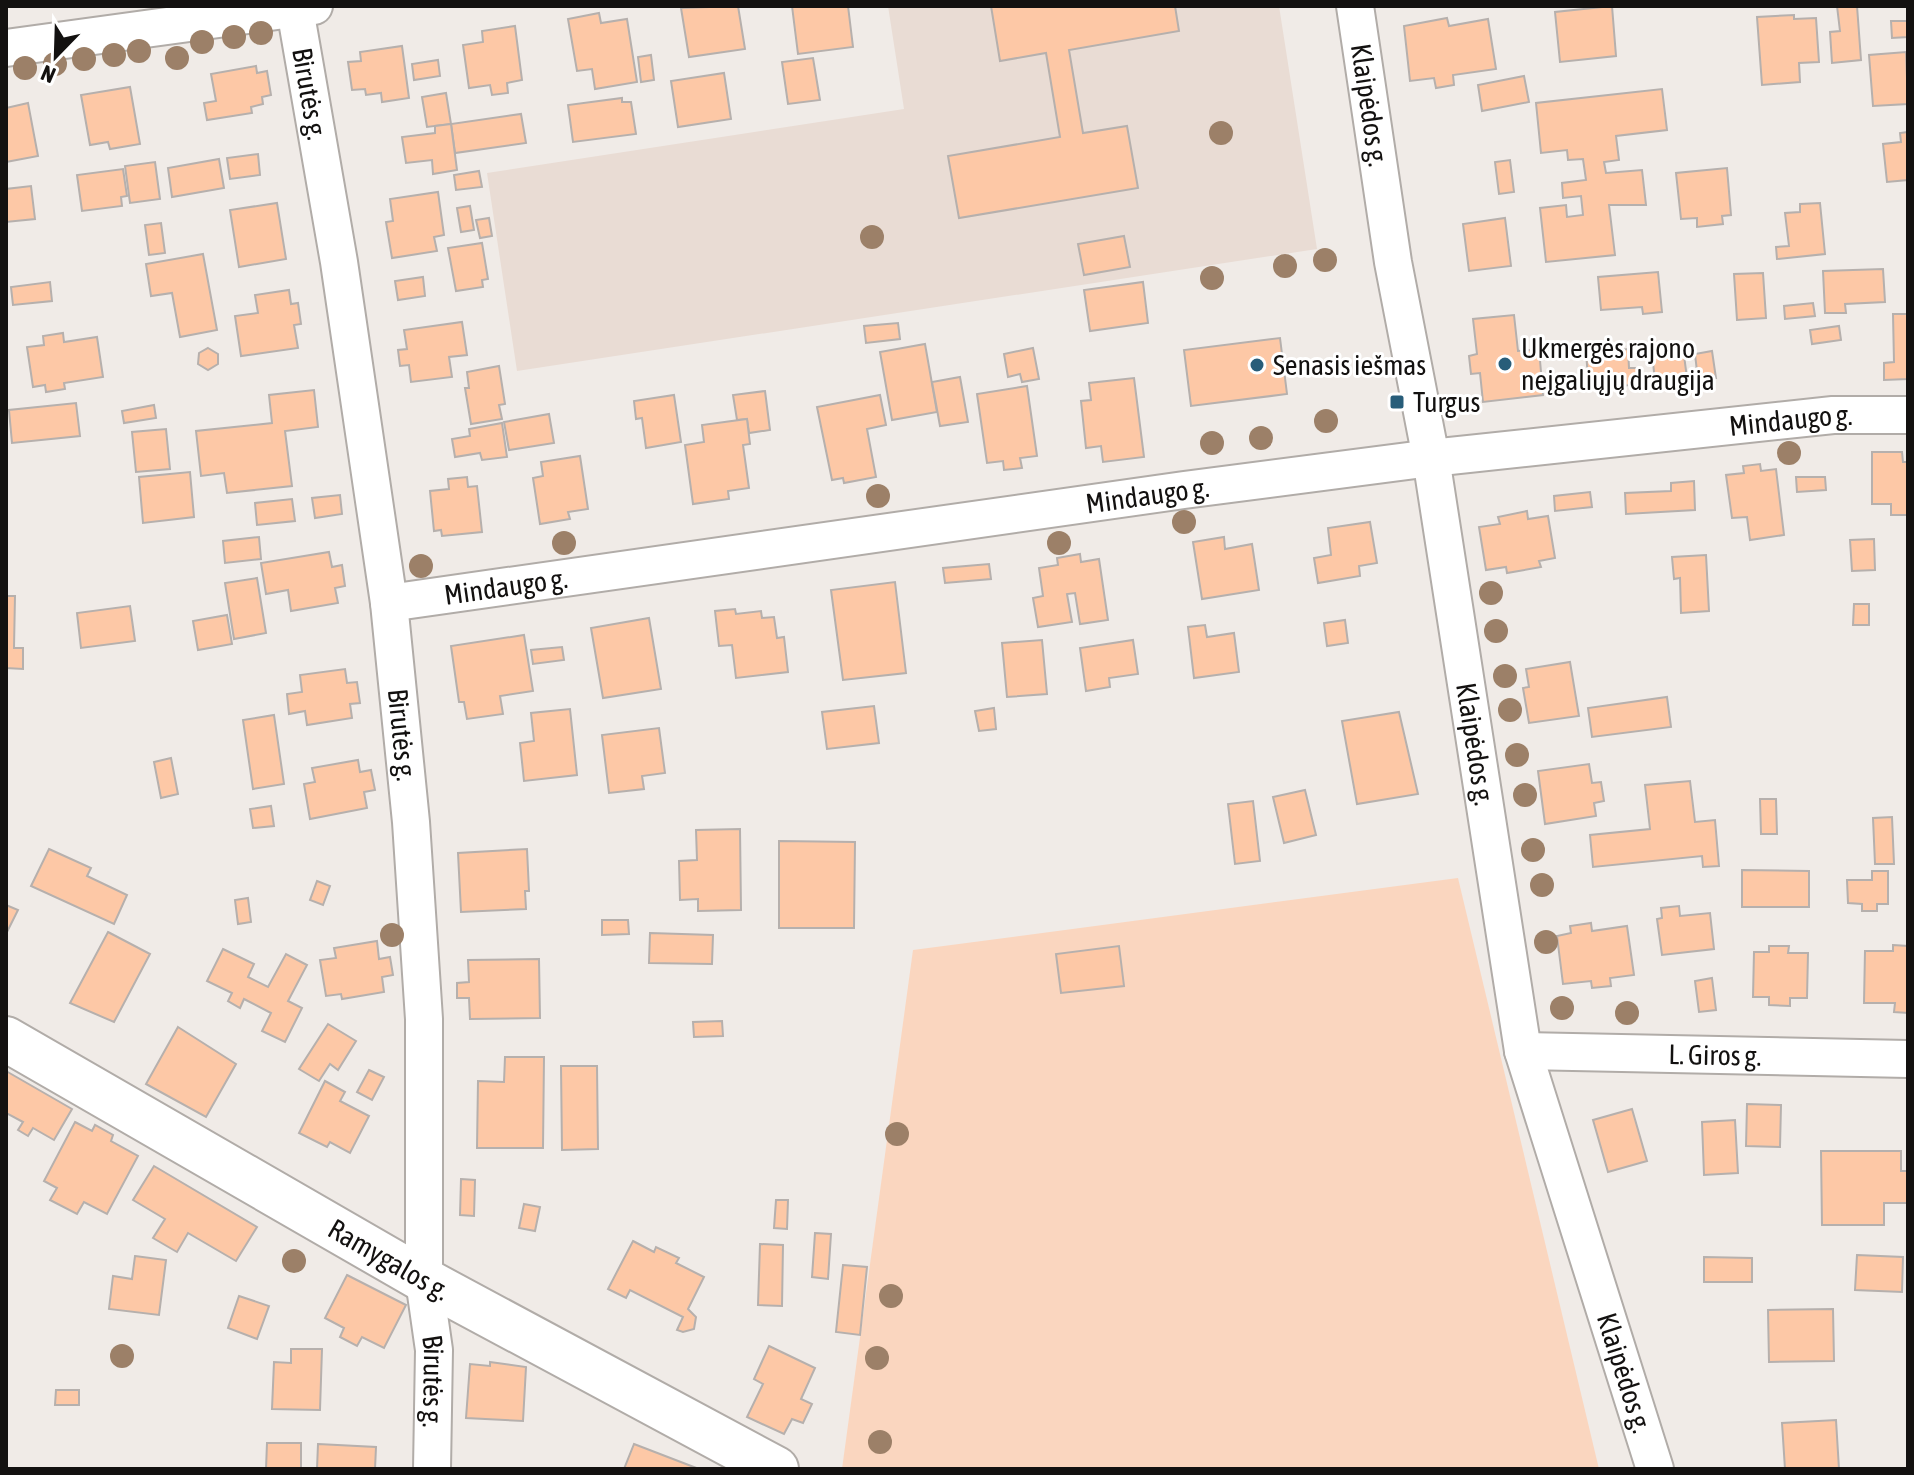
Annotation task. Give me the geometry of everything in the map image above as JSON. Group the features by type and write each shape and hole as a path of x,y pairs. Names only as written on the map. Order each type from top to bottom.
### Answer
{"main road":[{"name":"Ramygalos g.","path":"6,1039 424,1280 776,1469"}],"street":[{"name":"Klaipėdos g.","path":"1355,6 1393,262 1431,458 1523,1051 1655,1469"},
{"path":"6,48 305,8"},
{"name":"Birutės g.","path":"305,8 389,603 411,822 424,1019 424,1280 434,1350 432,1469"},
{"name":"Mindaugo g.","path":"389,603 1431,458 1833,415 1908,415"},
{"name":"L. Giros g.","path":"1523,1051 1908,1059"}],"shaded area":[{"path":"888,6 1279,6 1317,249 517,371 487,173 904,109"},
{"path":"1458,878 1599,1469 842,1469 913,950"}],"building":[{"path":"738,6 745,49 689,57 681,8"},
{"path":"792,6 848,6 853,47 798,54"},
{"path":"991,6 1175,6 1179,31 1069,50 1083,133 1127,126 1138,188 959,218 948,156 1060,137 1046,53 1000,61"},
{"path":"1612,6 1616,56 1560,62 1555,12"},
{"path":"1837,6 1857,6 1861,60 1832,63 1830,32 1840,31"},
{"path":"599,13 601,23 627,19 637,82 595,89 592,69 577,71 568,19"},
{"path":"1794,15 1794,19 1816,18 1819,62 1799,63 1800,82 1762,85 1757,17"},
{"path":"1447,18 1449,26 1488,19 1496,69 1453,75 1454,85 1436,88 1434,78 1410,81 1404,26"},
{"path":"1891,21 1908,21 1908,37 1892,38"},
{"path":"515,26 522,80 507,83 508,93 492,95 490,85 469,88 463,45 483,42 482,31"},
{"path":"402,46 409,98 382,102 381,93 366,95 365,89 352,90 348,62 361,61 360,52"},
{"path":"1906,52 1908,104 1873,106 1869,55"},
{"path":"651,55 654,80 641,82 638,57"},
{"path":"813,58 820,100 788,104 782,62"},
{"path":"438,60 440,76 414,80 412,64"},
{"path":"256,66 257,73 267,71 271,95 262,97 263,104 251,107 252,113 207,120 204,103 216,101 211,74"},
{"path":"724,73 731,119 678,127 671,81"},
{"path":"1524,76 1529,102 1482,111 1478,85"},
{"path":"130,87 140,144 110,149 108,142 90,145 81,95"},
{"path":"1662,89 1667,130 1616,136 1619,160 1604,162 1606,173 1642,170 1646,205 1609,205 1615,255 1546,262 1540,208 1566,205 1567,217 1583,215 1581,196 1563,198 1562,183 1586,180 1583,159 1568,160 1567,150 1541,153 1536,103"},
{"path":"446,93 451,124 427,127 422,97"},
{"path":"622,98 622,102 631,102 636,134 573,142 568,105"},
{"path":"28,103 38,156 6,162 6,108"},
{"path":"521,114 526,143 455,153 451,124"},
{"path":"451,124 457,170 433,174 432,160 406,163 402,137 435,133 435,126"},
{"path":"1908,132 1908,180 1887,182 1883,144 1901,142 1900,133"},
{"path":"258,154 260,175 230,179 227,158"},
{"path":"219,159 224,188 172,197 168,168"},
{"path":"1510,160 1514,192 1499,194 1495,162"},
{"path":"155,162 160,199 130,203 125,166"},
{"path":"1727,168 1731,215 1722,216 1723,224 1697,227 1697,218 1681,219 1676,173"},
{"path":"123,169 127,196 121,197 122,206 82,211 77,175"},
{"path":"479,171 482,187 456,190 454,175"},
{"path":"31,186 35,219 6,222 6,189"},
{"path":"438,192 444,235 434,237 437,251 392,258 386,222 393,221 390,199"},
{"path":"277,203 286,259 239,267 230,210"},
{"path":"1820,203 1825,254 1777,259 1776,247 1789,246 1785,213 1800,212 1800,204"},
{"path":"470,206 474,230 461,232 457,208"},
{"path":"489,218 492,236 480,238 476,220"},
{"path":"1505,218 1511,266 1469,271 1463,224"},
{"path":"161,223 165,253 149,255 145,225"},
{"path":"1124,236 1130,267 1084,275 1078,244"},
{"path":"482,243 488,279 482,280 483,287 456,291 448,248"},
{"path":"203,254 217,330 180,337 172,293 151,296 146,264"},
{"path":"1883,269 1885,302 1845,304 1846,313 1825,313 1823,271"},
{"path":"1658,272 1662,312 1643,314 1642,307 1601,310 1598,277"},
{"path":"1763,273 1766,318 1737,320 1734,274"},
{"path":"423,277 425,296 398,300 395,281"},
{"path":"50,282 52,301 13,305 11,287"},
{"path":"1143,282 1148,323 1090,331 1084,290"},
{"path":"289,290 291,304 298,303 301,324 294,325 298,348 241,356 235,316 258,313 255,295"},
{"path":"1813,303 1815,316 1785,319 1784,306"},
{"path":"1893,314 1908,314 1908,379 1884,380 1884,363 1894,362"},
{"name":"Ukmergės rajono neįgaliųjų draugija","path":"1514,315 1518,351 1539,349 1543,395 1483,402 1480,373 1471,374 1469,356 1477,354 1473,319"},
{"path":"462,322 467,355 449,357 452,377 411,382 409,365 400,366 398,350 407,349 404,330"},
{"path":"898,323 900,339 866,343 864,326"},
{"path":"1839,326 1841,340 1812,344 1810,330"},
{"path":"63,333 64,342 97,337 103,377 64,383 65,389 46,392 45,385 33,387 27,347 44,345 43,336"},
{"path":"1280,338 1287,394 1191,406 1184,350"},
{"path":"925,344 937,412 892,420 880,352"},
{"path":"208,348 218,354 218,364 208,370 198,364 199,353"},
{"path":"1033,348 1039,379 1022,382 1020,374 1008,377 1004,354"},
{"path":"1683,348 1687,378 1655,382 1652,352"},
{"path":"1628,349 1629,368 1639,368 1640,384 1589,389 1586,353"},
{"path":"1712,351 1716,378 1698,380 1695,354"},
{"path":"499,366 505,404 499,405 502,419 471,424 465,388 469,388 467,372"},
{"path":"960,377 968,422 940,426 932,382"},
{"path":"1134,378 1144,457 1103,462 1101,446 1086,448 1081,401 1091,400 1089,383"},
{"path":"1027,386 1037,456 1020,458 1022,468 1004,470 1003,461 987,463 977,394"},
{"path":"314,390 318,427 285,431 292,486 227,493 224,473 201,476 196,431 272,423 269,395"},
{"path":"765,391 770,430 749,433 747,419 737,420 733,395"},
{"path":"674,395 681,442 646,448 642,418 636,419 634,401"},
{"path":"880,395 886,425 867,429 876,477 844,483 843,478 832,480 817,407"},
{"path":"76,403 80,436 12,443 9,410"},
{"path":"154,405 156,418 124,423 122,411"},
{"path":"549,414 554,443 509,450 504,422"},
{"path":"747,419 750,444 743,445 749,488 728,491 729,499 693,504 685,445 704,442 702,425"},
{"path":"502,423 507,457 482,460 480,453 455,457 452,439 470,436 469,429"},
{"path":"166,429 170,469 136,472 132,432"},
{"path":"1872,452 1902,452 1903,462 1908,462 1908,515 1891,515 1891,504 1872,504"},
{"path":"580,456 588,509 568,512 570,519 540,524 533,478 543,476 541,462"},
{"path":"1760,464 1761,471 1776,469 1784,535 1750,540 1747,517 1732,518 1726,475 1744,473 1743,466"},
{"path":"190,472 194,517 143,523 139,477"},
{"path":"467,477 468,487 477,486 482,532 442,536 441,530 434,531 430,491 449,489 448,479"},
{"path":"1796,477 1825,477 1826,490 1797,492"},
{"path":"1694,481 1695,510 1626,514 1625,493 1671,491 1671,483"},
{"path":"1590,492 1592,507 1555,511 1554,496"},
{"path":"340,495 342,514 315,518 312,498"},
{"path":"292,499 295,521 257,525 255,503"},
{"path":"1527,511 1528,519 1548,516 1555,558 1539,561 1541,567 1507,573 1506,567 1486,570 1479,527 1500,524 1498,517"},
{"path":"1370,522 1377,563 1359,566 1360,576 1318,583 1314,558 1331,555 1328,528"},
{"path":"259,537 261,559 225,563 223,541"},
{"path":"1224,537 1225,549 1252,544 1259,590 1202,599 1193,542"},
{"path":"1874,539 1875,570 1852,571 1850,540"},
{"path":"329,552 332,567 342,565 345,586 335,588 338,603 291,611 288,590 266,594 261,563"},
{"path":"1080,554 1081,562 1099,559 1108,620 1080,624 1075,593 1067,594 1072,622 1038,627 1033,598 1043,596 1039,568 1058,565 1057,558"},
{"path":"1706,555 1709,611 1681,613 1680,578 1674,579 1672,557"},
{"path":"989,564 991,579 945,583 943,568"},
{"path":"257,578 266,633 234,639 225,583"},
{"path":"895,582 906,673 843,680 831,590"},
{"path":"6,596 15,596 14,648 23,648 23,669 6,668"},
{"path":"1854,604 1869,604 1869,625 1853,625"},
{"path":"130,606 135,641 81,648 77,613"},
{"path":"735,609 736,614 761,611 762,618 774,617 777,638 784,637 788,672 736,678 732,645 719,646 715,611"},
{"path":"227,615 232,644 198,650 193,621"},
{"path":"649,618 661,689 603,698 591,628"},
{"path":"1345,620 1348,643 1327,646 1324,623"},
{"path":"1205,625 1207,637 1234,633 1239,672 1194,678 1188,627"},
{"path":"524,635 533,691 500,696 503,714 467,719 464,702 459,702 451,646"},
{"path":"1042,640 1047,694 1007,697 1002,643"},
{"path":"1133,640 1138,674 1109,678 1110,687 1086,691 1080,648"},
{"path":"562,647 564,660 533,664 531,650"},
{"path":"1570,662 1579,716 1529,723 1523,688 1529,687 1526,669"},
{"path":"345,669 347,683 357,682 360,703 350,704 352,718 307,725 305,711 289,714 287,694 302,692 300,675"},
{"path":"1667,697 1671,727 1592,737 1588,708"},
{"path":"874,706 879,743 827,749 822,712"},
{"path":"994,708 996,729 979,731 975,711"},
{"path":"570,709 577,775 524,781 520,743 534,741 531,713"},
{"path":"1399,712 1418,794 1357,804 1342,721"},
{"path":"274,715 284,784 253,789 243,720"},
{"path":"659,728 665,773 642,776 644,789 609,793 602,735"},
{"path":"171,758 178,794 161,798 154,762"},
{"path":"358,760 360,772 371,770 375,790 364,792 367,808 310,819 304,784 315,782 312,768"},
{"path":"1589,764 1592,783 1601,782 1604,801 1594,803 1596,816 1545,824 1538,771"},
{"path":"1690,781 1695,822 1715,820 1719,866 1703,867 1702,856 1593,867 1590,835 1650,829 1645,785"},
{"path":"1305,790 1316,835 1284,843 1273,797"},
{"path":"1760,799 1776,799 1777,834 1761,834"},
{"path":"1253,801 1260,861 1235,864 1228,804"},
{"path":"271,806 274,826 253,828 250,809"},
{"path":"1892,817 1894,864 1875,864 1873,818"},
{"path":"740,829 741,910 698,911 698,899 680,900 679,861 697,860 696,830"},
{"path":"779,841 855,842 854,928 779,928"},
{"path":"49,849 91,868 87,876 127,895 114,924 31,886"},
{"path":"527,849 529,891 525,891 526,909 461,912 458,853"},
{"path":"1742,870 1809,871 1809,907 1742,907"},
{"path":"1872,871 1888,871 1888,904 1877,904 1877,911 1862,911 1862,904 1848,903 1847,880 1872,880"},
{"path":"317,881 330,886 323,905 310,900"},
{"path":"248,898 251,922 238,924 235,900"},
{"path":"6,905 18,910 6,934"},
{"path":"1679,906 1680,916 1710,913 1714,949 1662,955 1657,919 1662,918 1661,908"},
{"path":"602,920 628,920 629,934 602,935"},
{"path":"1591,923 1592,931 1627,926 1634,975 1610,978 1611,986 1592,988 1591,981 1563,984 1557,936 1571,933 1570,926"},
{"path":"108,932 150,954 114,1022 70,1003"},
{"path":"650,933 713,935 712,964 649,963"},
{"path":"377,941 379,959 390,957 393,975 382,977 384,992 342,999 341,994 326,996 320,960 336,958 334,948"},
{"path":"1893,945 1908,946 1908,1013 1894,1012 1895,1003 1864,1003 1865,951 1893,951"},
{"path":"1119,946 1124,986 1061,993 1056,954"},
{"path":"1769,946 1789,946 1788,953 1808,953 1807,998 1790,998 1790,1006 1769,1005 1769,997 1753,997 1754,952 1769,952"},
{"path":"223,949 254,964 248,977 268,987 286,954 307,965 288,1001 302,1008 285,1042 262,1031 271,1013 244,999 240,1008 228,1001 232,993 207,981"},
{"path":"539,959 540,1018 470,1019 469,998 457,998 457,983 469,982 468,960"},
{"path":"1712,978 1716,1010 1699,1012 1695,981"},
{"path":"722,1021 723,1036 694,1037 693,1022"},
{"path":"328,1024 356,1041 338,1070 330,1064 319,1081 299,1069"},
{"path":"178,1027 236,1064 206,1117 146,1084"},
{"path":"505,1057 544,1057 543,1148 477,1148 478,1081 504,1082"},
{"path":"561,1066 597,1066 598,1149 562,1150"},
{"path":"369,1070 384,1077 372,1100 357,1092"},
{"path":"6,1071 72,1109 54,1140 33,1128 28,1136 18,1130 23,1122 6,1113"},
{"path":"325,1081 345,1092 340,1101 369,1116 350,1153 330,1142 327,1147 299,1133"},
{"path":"1747,1104 1781,1105 1780,1147 1746,1146"},
{"path":"1632,1109 1647,1161 1608,1172 1593,1120"},
{"path":"1735,1120 1738,1173 1704,1175 1702,1122"},
{"path":"75,1122 92,1131 95,1125 113,1135 111,1141 138,1156 107,1214 84,1202 77,1214 50,1200 57,1188 44,1181"},
{"path":"1821,1151 1901,1151 1901,1171 1908,1171 1908,1203 1884,1203 1884,1225 1822,1225"},
{"path":"154,1166 257,1227 236,1261 188,1233 177,1252 153,1238 165,1219 133,1200"},
{"path":"461,1179 475,1180 474,1216 460,1215"},
{"path":"776,1200 788,1200 787,1229 774,1228"},
{"path":"524,1204 540,1207 535,1231 519,1228"},
{"path":"815,1233 831,1234 828,1279 812,1277"},
{"path":"633,1241 654,1252 656,1247 679,1258 676,1263 704,1277 688,1309 696,1317 694,1329 677,1330 683,1317 630,1290 626,1298 608,1289"},
{"path":"760,1244 783,1245 782,1306 758,1305"},
{"path":"1857,1255 1903,1257 1902,1292 1855,1290"},
{"path":"135,1256 166,1260 159,1315 109,1309 113,1276 132,1279"},
{"path":"1704,1257 1752,1258 1752,1282 1704,1282"},
{"path":"843,1265 867,1267 860,1335 836,1332"},
{"path":"347,1275 406,1305 384,1348 362,1337 357,1346 340,1337 344,1328 325,1318"},
{"path":"239,1296 269,1306 257,1339 228,1328"},
{"path":"1833,1309 1834,1361 1769,1362 1768,1310"},
{"path":"769,1346 815,1368 801,1399 812,1404 803,1423 792,1419 784,1434 747,1417 763,1384 754,1379"},
{"path":"291,1349 322,1349 320,1410 272,1409 274,1362 291,1363"},
{"path":"490,1362 526,1367 523,1421 466,1418 470,1364 490,1366"},
{"path":"56,1390 79,1390 79,1405 55,1405"},
{"path":"1836,1420 1839,1469 1785,1469 1782,1423"},
{"path":"267,1443 301,1443 301,1469 266,1469"},
{"path":"318,1444 376,1447 375,1469 317,1469"},
{"path":"634,1444 699,1469 624,1469"}],"place":[{"name":"Ukmergės rajono neįgaliųjų draugija","path":"1505,364"},
{"name":"Senasis iešmas","path":"1257,365"},
{"name":"Turgus","path":"1397,402"}]}
